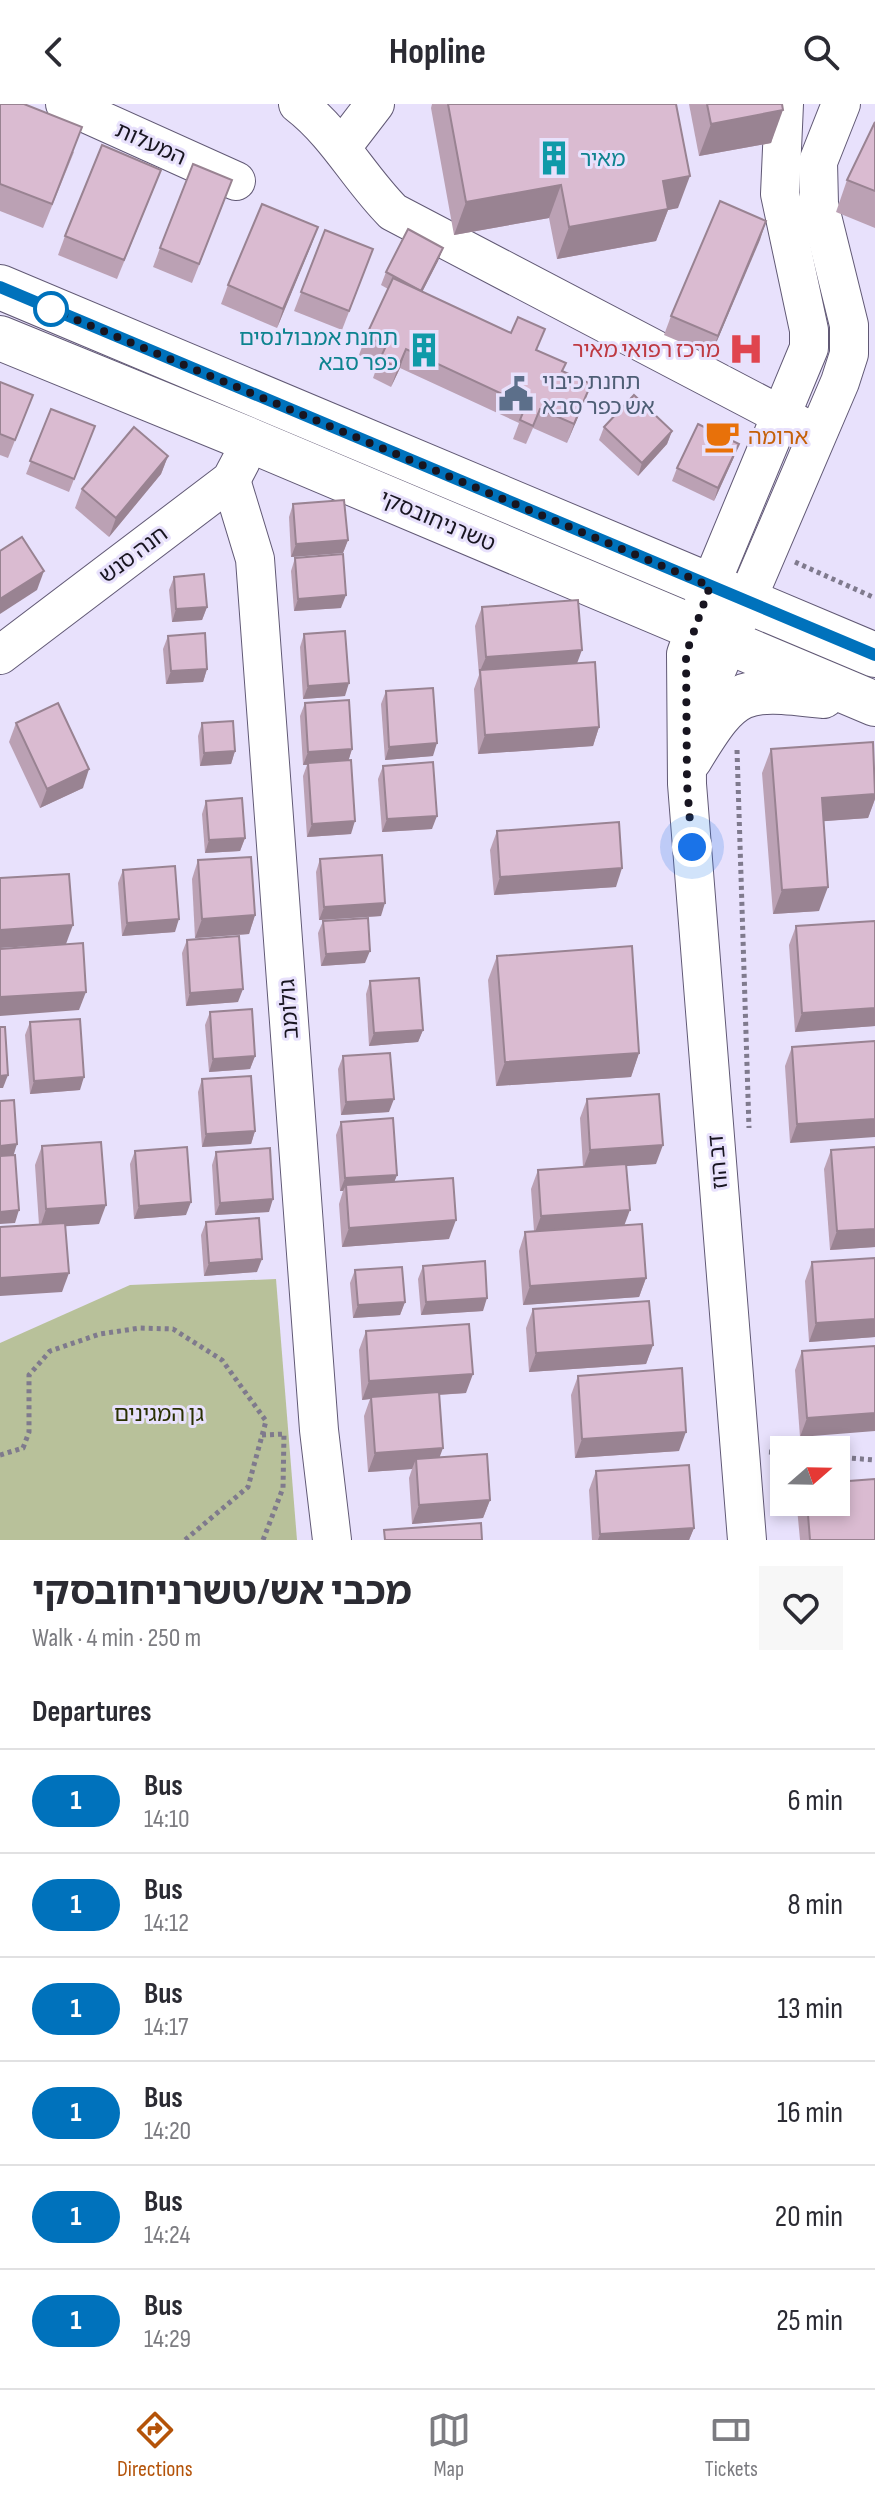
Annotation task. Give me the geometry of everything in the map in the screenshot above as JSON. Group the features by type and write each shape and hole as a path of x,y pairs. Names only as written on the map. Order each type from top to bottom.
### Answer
{"main road":[{"name":"טשרניחובסקי","path":"0,287 875,655"},
{"name":"טשרניחובסקי","path":"0,338 872,703"},
{"path":"688,772 712,722 738,697 749,692 773,690 872,703"}],"street":[{"name":"המעלות","path":"65,104 236,181"},
{"path":"298,104 342,147 370,189 393,212 817,435"},
{"path":"342,147 375,104"},
{"path":"728,594 782,415 809,348 809,330 780,194 784,104"},
{"path":"728,594 769,550 849,354 849,325 819,204 818,176 818,162 841,104"},
{"name":"חנה סנש","path":"0,655 231,480 252,441"},
{"name":"גולומב","path":"231,480 255,559 319,1430 332,1540"},
{"name":"דב הוז","path":"728,594 712,635 686,654 688,772 747,1540"}],"path":[{"path":"769,550 875,598"},
{"path":"738,697 737,761 749,1138"},
{"path":"0,1455 23,1448 29,1432 29,1375 50,1351 100,1334 140,1328 173,1329 222,1360 266,1421 248,1487 185,1540"},
{"path":"262,1435 284,1434 283,1488 263,1540"},
{"path":"850,1458 875,1460"}],"green space":[{"name":"גן המגינים","path":"276,1279 297,1540 0,1540 0,1343 130,1285"}],"building":[{"path":"0,104 24,104 82,127 52,204 0,184"},
{"name":"מאיר","path":"448,104 676,104 690,176 663,181 668,209 569,227 561,185 466,202"},
{"path":"707,104 782,104 783,110 711,124"},
{"path":"875,122 875,191 847,180"},
{"path":"102,145 161,170 124,260 65,236"},
{"path":"193,164 232,180 199,264 160,248"},
{"path":"720,201 766,221 718,336 671,316"},
{"path":"262,204 318,227 283,309 228,285"},
{"path":"408,229 443,248 421,291 386,272"},
{"path":"325,230 373,249 349,311 301,292"},
{"path":"393,278 511,333 518,317 545,329 536,350 566,363 562,371 591,384 574,424 540,409 533,426 520,420 526,405 406,349 398,368 380,359 386,346 366,336"},
{"path":"0,382 33,395 15,440 0,434"},
{"path":"634,395 672,431 642,463 604,427"},
{"path":"51,409 95,426 74,479 30,461"},
{"path":"698,424 739,444 718,488 677,468"},
{"path":"134,427 168,456 116,518 82,489"},
{"path":"344,500 348,540 296,544 293,504"},
{"path":"22,537 44,571 0,599 0,551"},
{"path":"343,554 346,595 298,599 295,558"},
{"path":"204,574 207,607 176,609 174,577"},
{"path":"578,600 582,650 486,657 482,607"},
{"path":"345,631 349,683 308,686 304,634"},
{"path":"205,633 207,669 171,671 168,636"},
{"path":"595,662 599,727 485,735 480,670"},
{"path":"433,688 437,743 389,747 386,691"},
{"path":"349,700 352,749 308,752 305,703"},
{"path":"58,703 89,769 47,789 16,723"},
{"path":"233,721 235,751 204,753 202,723"},
{"path":"873,742 875,794 822,798 828,887 782,890 771,749"},
{"path":"351,760 355,821 312,824 308,763"},
{"path":"433,762 437,816 387,819 383,766"},
{"path":"242,798 245,838 209,840 206,801"},
{"path":"619,822 622,868 500,877 497,831"},
{"path":"382,855 385,903 324,907 320,859"},
{"path":"251,857 255,915 202,919 198,860"},
{"path":"175,866 179,919 127,923 123,870"},
{"path":"69,874 73,925 0,930 0,878"},
{"path":"368,918 370,951 326,954 323,921"},
{"path":"875,921 875,1008 802,1013 796,926"},
{"path":"239,936 243,989 190,993 187,940"},
{"path":"83,943 86,992 0,997 0,949"},
{"path":"632,946 639,1053 505,1062 497,956"},
{"path":"419,978 423,1030 374,1033 370,981"},
{"path":"252,1009 255,1056 213,1059 210,1012"},
{"path":"80,1019 84,1077 34,1081 30,1022"},
{"path":"0,1027 5,1027 8,1075 0,1076"},
{"path":"875,1041 875,1119 797,1124 792,1047"},
{"path":"390,1053 394,1099 346,1102 343,1056"},
{"path":"251,1076 255,1131 206,1134 202,1079"},
{"path":"659,1094 663,1145 590,1150 587,1099"},
{"path":"14,1100 17,1144 0,1146 0,1101"},
{"path":"393,1118 397,1175 345,1178 341,1122"},
{"path":"101,1142 106,1205 46,1209 42,1146"},
{"path":"187,1147 191,1202 139,1206 135,1151"},
{"path":"875,1147 875,1229 837,1231 831,1150"},
{"path":"270,1148 273,1199 220,1203 216,1152"},
{"path":"15,1155 19,1210 0,1212 0,1156"},
{"path":"626,1164 630,1210 541,1216 538,1170"},
{"path":"453,1178 456,1220 349,1228 346,1185"},
{"path":"259,1218 262,1259 209,1263 206,1222"},
{"path":"65,1223 69,1273 0,1278 0,1227"},
{"path":"642,1224 646,1278 530,1286 525,1232"},
{"path":"875,1258 875,1319 816,1323 812,1262"},
{"path":"485,1261 487,1298 426,1302 423,1266"},
{"path":"402,1267 405,1302 358,1305 355,1270"},
{"path":"649,1301 653,1345 536,1353 533,1309"},
{"path":"469,1324 473,1374 369,1381 366,1331"},
{"path":"875,1346 875,1413 807,1418 802,1351"},
{"path":"682,1368 686,1432 582,1439 578,1376"},
{"path":"439,1392 443,1448 375,1453 371,1397"},
{"path":"487,1454 490,1500 419,1505 416,1459"},
{"path":"689,1465 694,1528 600,1534 596,1471"},
{"path":"875,1479 875,1540 810,1540 808,1516 850,1516 850,1481"},
{"path":"481,1523 482,1540 385,1540 384,1530"}],"bus line":[{"name":"1","path":"0,287 875,655"}],"place":[{"name":"מאיר","path":"554,158"},
{"name":"מרכז רפואי מאיר","path":"746,349"},
{"name":"תחנת אמבולנסים כפר סבא","path":"424,350"},
{"name":"תחנת כיבוי אש כפר סבא","path":"516,394"},
{"name":"ארומה","path":"722,436"}],"route":[{"path":"51,309 710,586 686,654 687,784 692,847"}]}
